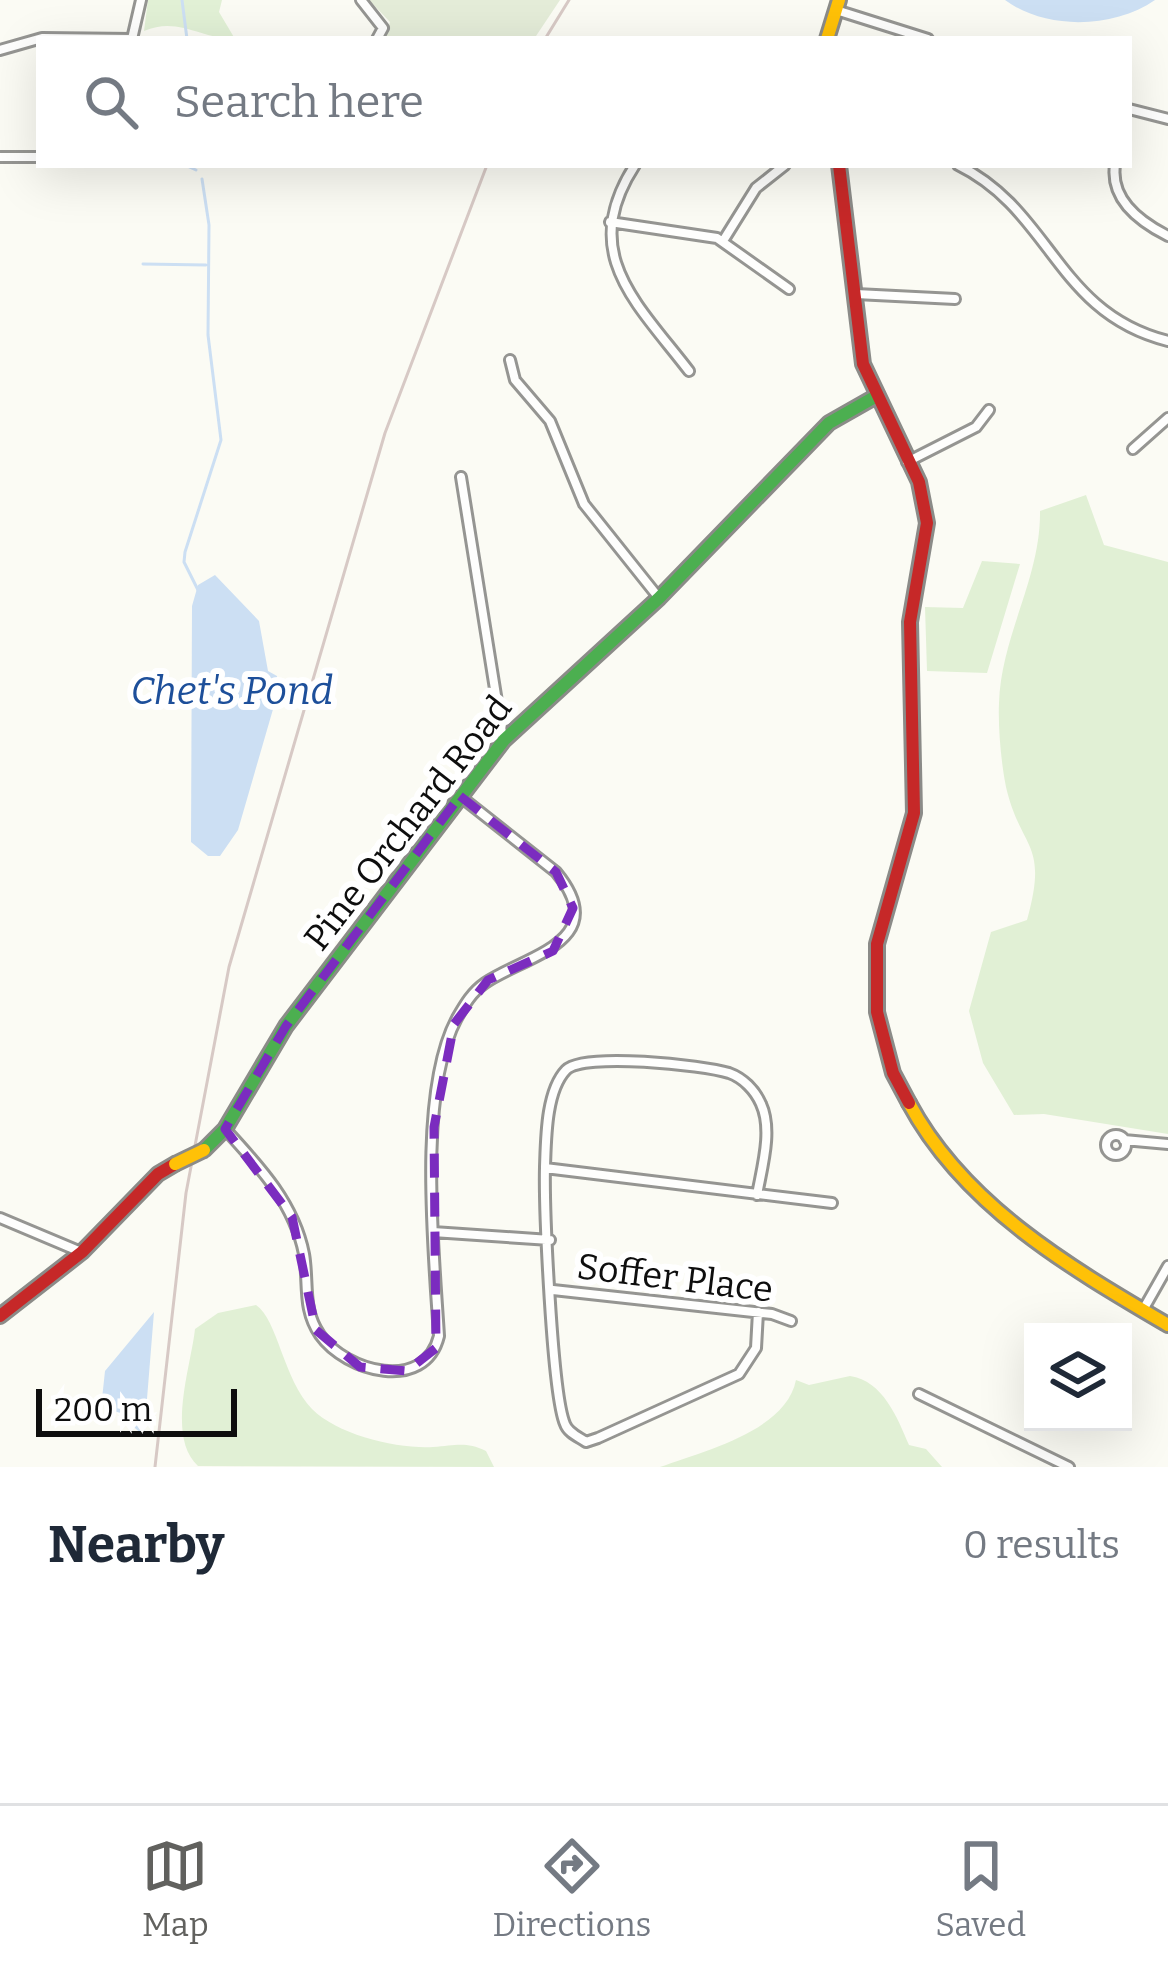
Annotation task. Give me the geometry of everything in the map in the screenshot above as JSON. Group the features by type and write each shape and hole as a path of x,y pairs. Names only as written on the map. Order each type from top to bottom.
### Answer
{"street":[{"path":"133,36 141,0"},
{"path":"361,0 383,28 379,36"},
{"path":"828,36 837,5 920,36"},
{"path":"0,50 36,40"},
{"path":"1132,111 1168,119"},
{"path":"0,158 36,157"},
{"path":"633,168 610,210 615,269 689,371"},
{"path":"723,241 756,188 781,168"},
{"path":"839,168 861,358 873,398 926,500 927,527 910,622 917,788 877,943 876,982 887,1046 903,1088 957,1176 1011,1226 1168,1325"},
{"path":"963,168 1009,198 1090,304 1110,320 1168,340"},
{"path":"1115,168 1118,193 1141,222 1168,236"},
{"path":"610,222 723,241 789,289"},
{"path":"856,294 955,299"},
{"path":"510,360 515,380 550,421 584,504 658,598"},
{"name":"Pine Orchard Road","path":"0,1316 82,1252 158,1174 204,1150 225,1130 286,1026 504,740 658,598 829,423 873,398"},
{"path":"907,462 976,427 989,410"},
{"path":"1133,449 1168,418"},
{"path":"461,477 504,740"},
{"path":"225,1130 267,1174 292,1217 304,1254 308,1311 330,1348 360,1366 407,1371 426,1361 436,1348 434,1127 454,1024 471,994 488,980 553,951 563,939 573,908 569,887 556,872 460,796"},
{"path":"757,1195 764,1154 763,1106 740,1078 697,1068 585,1059 574,1064 555,1086 545,1168 565,1424 586,1442 739,1374 756,1348 758,1312"},
{"path":"1124,1139 1168,1144"},
{"path":"545,1168 832,1204"},
{"path":"0,1217 82,1252"},
{"path":"433,1232 550,1240"},
{"path":"1143,1310 1168,1266"},
{"name":"Soffer Place","path":"553,1291 758,1312 791,1321"},
{"path":"919,1394 1070,1467"}],"highlighted area":[{"path":"460,796 556,872 573,908 553,951 488,980 454,1024 434,1127 436,1348 407,1371 360,1367 316,1330 292,1217 225,1129 286,1026"}],"green space":[{"path":"148,0 222,0 219,12 233,36 168,26 144,31"},
{"path":"369,0 560,0 536,36 386,36 390,22"},
{"path":"1086,495 1104,545 1168,562 1168,1134 1044,1114 1014,1115 983,1063 969,1011 991,932 1027,920 1035,875 1003,767 999,703 1006,654 1034,560 1040,511"},
{"path":"982,561 1020,564 987,673 927,671 925,607 963,608"},
{"path":"256,1305 270,1323 302,1397 323,1418 386,1443 472,1446 486,1451 494,1467 198,1466 183,1438 182,1420 195,1329 218,1313"},
{"path":"850,1376 880,1393 909,1445 926,1449 942,1467 660,1467 760,1426 789,1398 796,1380 809,1385"}],"water":[{"path":"1005,0 1155,0 1119,16 1079,22 1039,17"},
{"name":"Chet's Pond","path":"215,575 259,621 268,671 277,676 278,692 238,830 220,856 208,856 191,842 192,606 198,585"},
{"path":"154,1312 144,1436 102,1399 105,1371"}],"waterway":[{"path":"182,0 187,36"},
{"path":"192,168 196,170"},
{"path":"198,590 184,562 185,552 221,440 208,335 209,225 202,179"},
{"path":"143,264 206,265"}],"railway":[{"path":"547,36 569,0"},
{"path":"155,1467 186,1193 229,967 385,433 486,168"}],"traffic: fast":[{"path":"204,1150 225,1129 286,1026 504,740 659,598 829,423 873,398"}],"traffic: slow":[{"path":"828,36 839,0"},
{"path":"909,1103 932,1140 990,1203 1058,1257 1168,1325"},
{"path":"175,1164 204,1150"}],"traffic: jam":[{"path":"839,168 863,364 919,482 927,523 910,622 914,813 877,944 877,1012 893,1073 909,1103"},
{"path":"0,1316 82,1252 158,1174 175,1164"}]}
